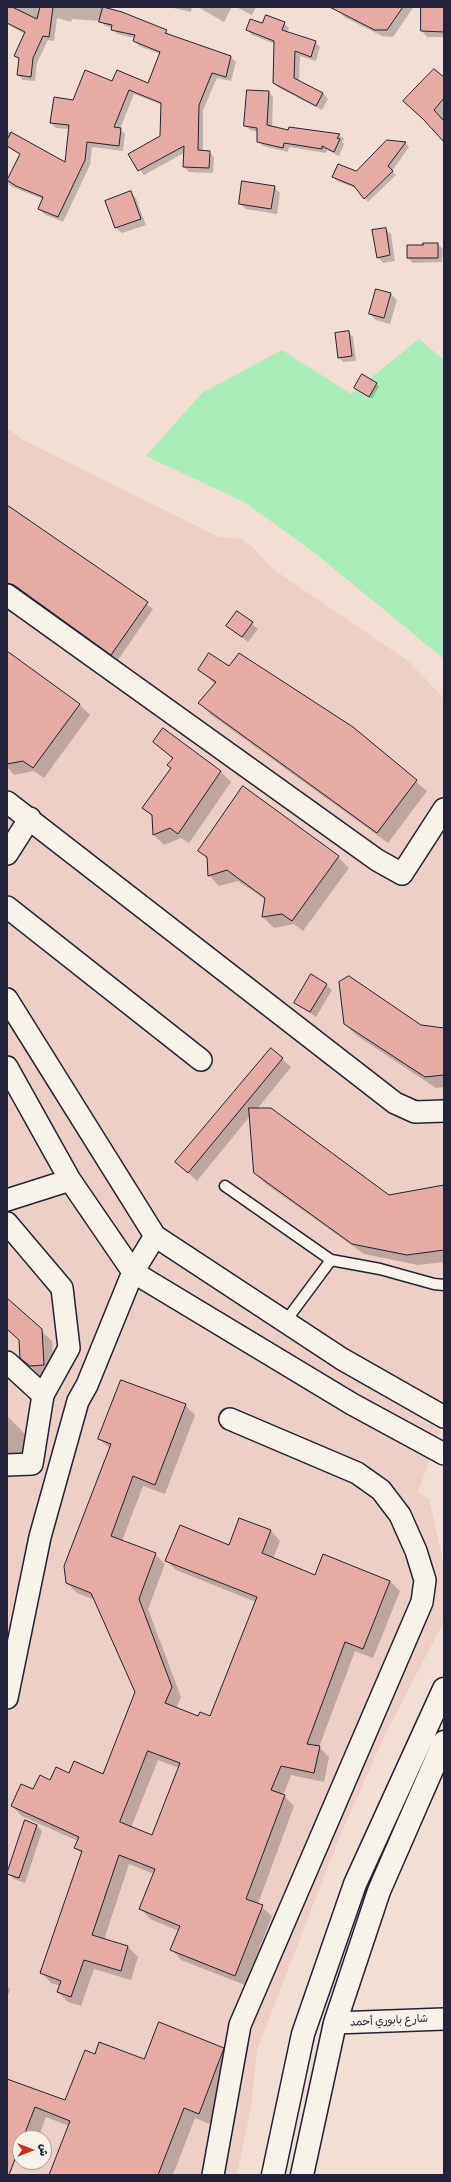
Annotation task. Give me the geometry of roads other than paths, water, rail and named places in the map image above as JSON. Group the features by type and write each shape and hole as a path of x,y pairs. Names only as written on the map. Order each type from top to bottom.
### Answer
{"main road":[{"path":"273,2175 303,2034 355,1884 444,1689"},
{"path":"302,2175 335,2023 379,1891 444,1742"}],"street":[{"path":"7,595 377,860 402,874 444,809"},
{"path":"7,802 30,818 395,1103 414,1112 444,1111"},
{"path":"7,854 30,818"},
{"path":"7,907 201,1060"},
{"path":"7,999 155,1236 342,1359 444,1416"},
{"path":"7,1067 70,1180 133,1272 352,1404 444,1454"},
{"path":"7,1200 70,1180"},
{"path":"7,1223 62,1288 69,1348 43,1395 32,1464 7,1465"},
{"path":"7,1698 40,1538 78,1401 87,1385 133,1272 155,1236"},
{"path":"7,1362 43,1395"},
{"path":"213,2175 240,2025 422,1602 425,1580 416,1551 400,1515 381,1490 357,1472 230,1419"},
{"name":"شارع بابوري أحمد","path":"335,2023 444,2018"}],"lane":[{"path":"225,1186 331,1260 380,1269 434,1284 444,1285"},
{"path":"285,1322 331,1260"}]}
